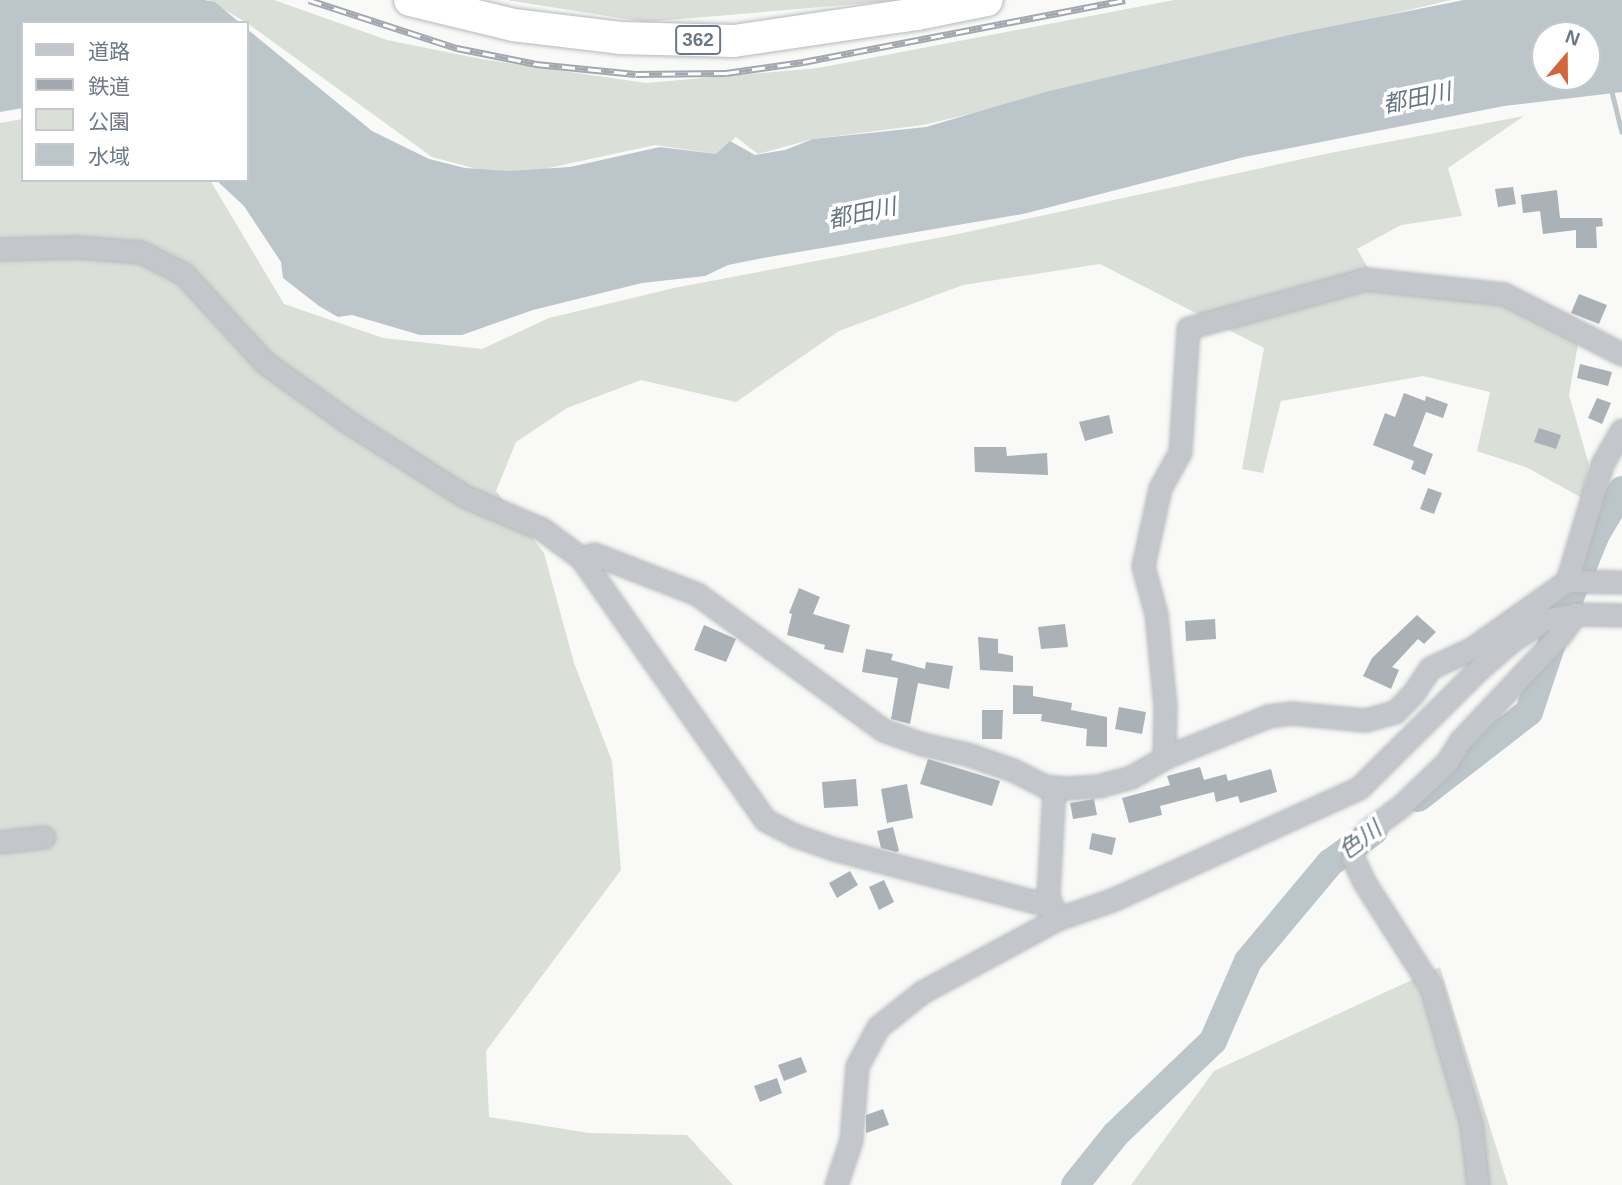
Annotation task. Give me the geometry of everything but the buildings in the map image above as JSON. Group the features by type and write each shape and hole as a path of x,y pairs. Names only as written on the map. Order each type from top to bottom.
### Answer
{"highway":[{"name":"362","path":"410,0 540,29 620,38 734,41 917,15 987,0"}],"street":[{"path":"0,249 76,247 141,252 184,274 264,362 275,370 348,422 464,496 542,529 581,558 765,820 794,835 834,849 1054,912"},
{"path":"1164,758 1165,706 1156,614 1143,566 1160,488 1180,452 1188,328 1366,279 1504,294 1622,354"},
{"path":"1567,581 1602,464 1622,430"},
{"path":"581,558 594,554 697,594 883,730 922,744 967,754 1013,770 1044,786 1054,787 1098,786 1131,777 1164,758 1268,716 1292,713 1365,720 1395,712 1414,692 1430,668 1471,649 1567,581 1622,582"},
{"path":"1478,1185 1471,1124 1431,987 1364,882 1353,858 1354,849 1369,830 1402,805 1447,762 1460,741 1560,635 1575,614"},
{"path":"836,1185 851,1140 857,1066 878,1027 922,992 1054,912 1112,900 1359,788 1391,760 1480,668 1514,639 1545,620 1575,614 1622,615"},
{"path":"1054,787 1048,895 1054,912"},
{"path":"0,842 44,837"}],"green space":[{"path":"208,0 274,0 387,40 481,59 646,83 818,68 1174,0 1451,0 923,125 813,139 758,154 736,137 716,154 655,145 507,177 432,157 248,24 248,21"},
{"path":"507,0 904,0 645,22"},
{"path":"1524,116 1448,168 1462,216 1401,225 1357,249 1375,280 1510,297 1580,333 1569,395 1589,465 1582,498 1528,468 1477,451 1490,392 1423,376 1281,401 1263,473 1242,469 1264,348 1100,264 963,285 839,331 736,402 641,380 567,408 516,442 496,491 544,553 574,663 612,761 621,870 486,1051 489,1117 589,1133 687,1135 733,1185 0,1185 0,123 21,119 21,182 211,182 284,304 383,338 482,349 549,318 674,288 958,234 1330,153"},
{"path":"1440,967 1508,1185 1131,1185 1214,1071"}],"water":[{"path":"0,0 204,0 215,2 238,21 21,21 21,108 0,112"},
{"name":"都田川","path":"1464,0 1622,0 1622,92 1504,106 1244,157 1023,214 763,258 728,265 705,276 642,283 533,310 462,335 420,335 352,315 338,317 319,306 283,278 281,262 244,206 218,182 248,182 248,30 372,131 429,159 465,168 509,171 570,167 660,147 716,154 730,141 755,155 785,150 813,139 926,127 1049,91 1298,33"}],"waterway":[{"path":"1611,88 1622,132"},
{"name":"色川","path":"1418,798 1529,712 1554,637 1596,534 1622,490"},
{"name":"色川","path":"1075,1185 1116,1134 1213,1041 1248,961 1330,863 1374,831"}],"railway":[{"path":"309,0 457,48 536,64 636,74 726,73 803,62 1125,0"}]}
